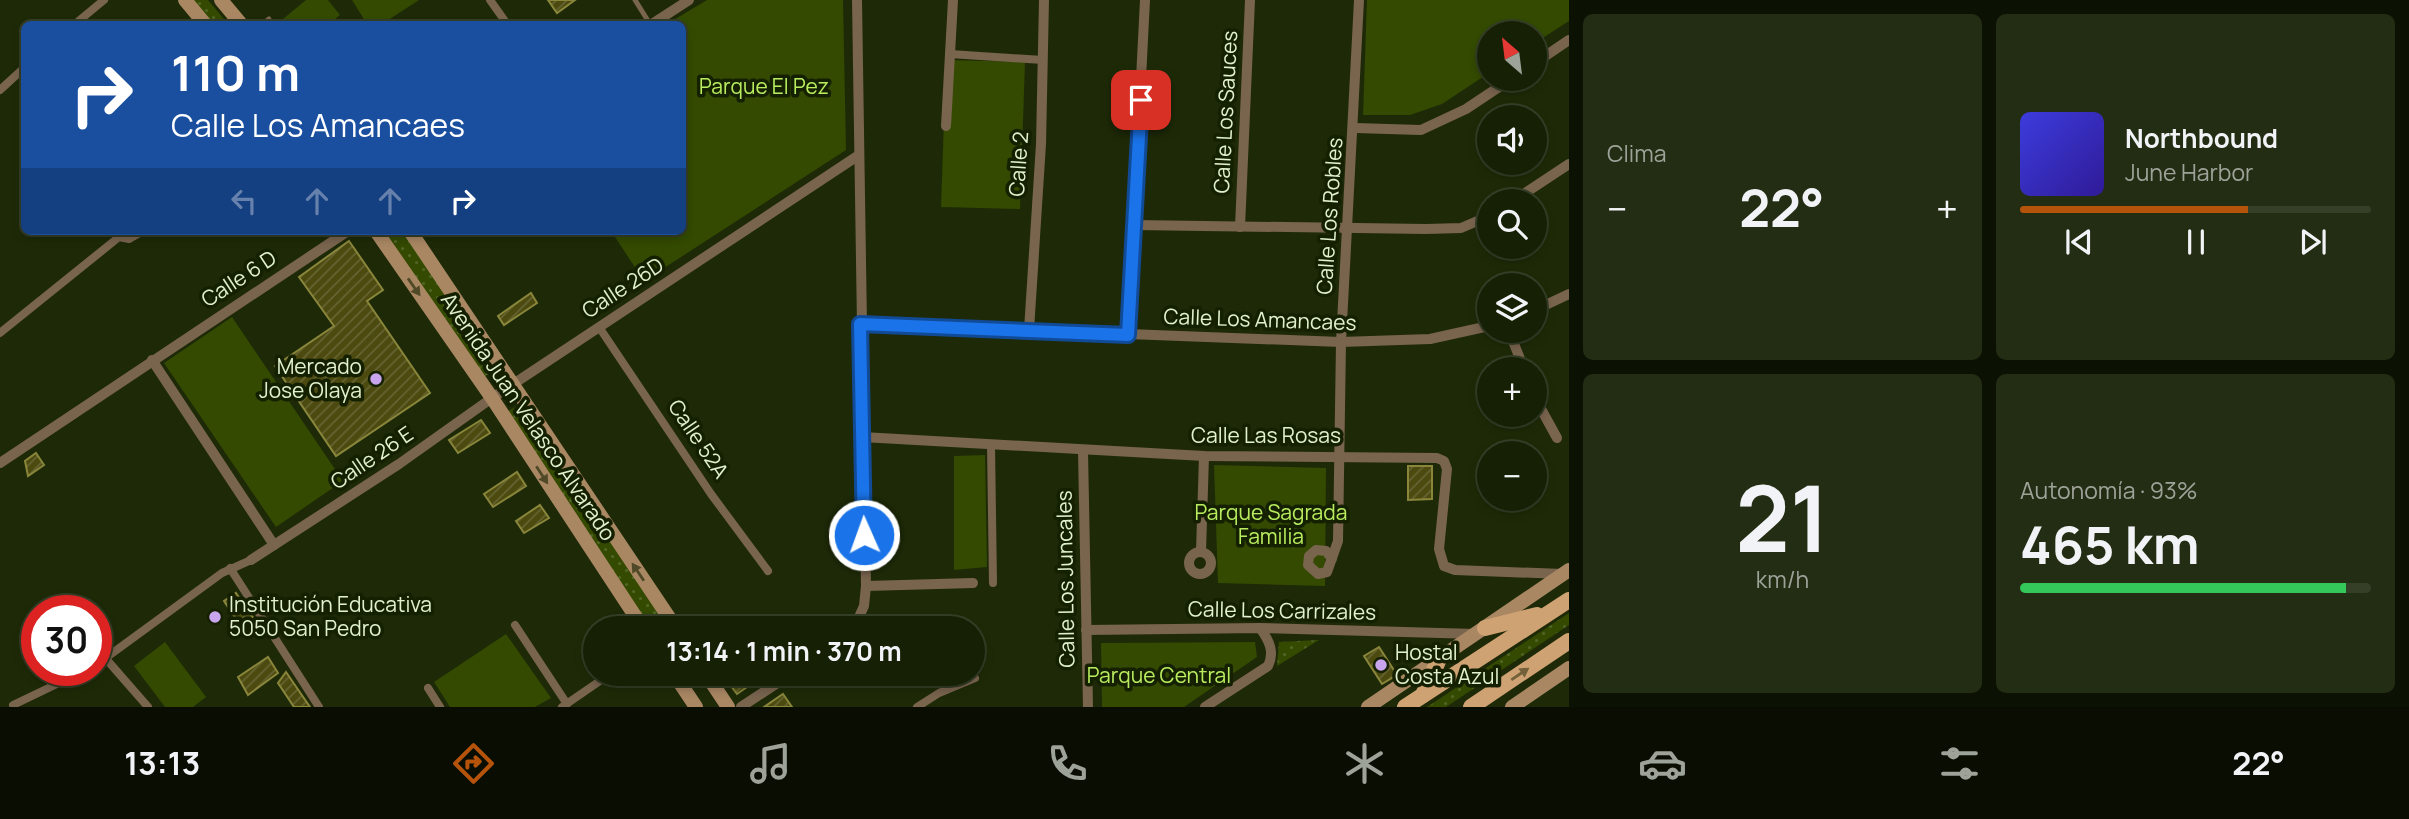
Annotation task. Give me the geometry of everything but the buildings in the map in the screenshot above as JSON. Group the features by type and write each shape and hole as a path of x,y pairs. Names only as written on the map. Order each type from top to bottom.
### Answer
{"main road":[{"path":"185,0 202,21"},
{"path":"220,0 238,21"},
{"name":"Avenida Juan Velasco Alvarado","path":"379,235 492,398 635,616"},
{"name":"Avenida Juan Velasco Alvarado","path":"413,235 668,616"},
{"path":"1368,707 1566,572"},
{"path":"1405,707 1569,600"},
{"path":"1481,631 1550,612"},
{"path":"1471,707 1565,648"},
{"path":"1423,695 1440,659"},
{"path":"1512,707 1569,668"},
{"path":"682,686 696,707"},
{"path":"714,686 728,707"}],"street":[{"path":"79,21 104,0"},
{"path":"491,0 505,21"},
{"path":"656,21 689,0"},
{"path":"857,0 866,586 864,606 859,616"},
{"path":"946,126 953,0"},
{"name":"Calle 2","path":"1029,330 1044,0"},
{"path":"1128,335 1145,0"},
{"name":"Calle Los Sauces","path":"1240,227 1250,0"},
{"name":"Calle Los Robles","path":"1332,559 1338,541 1342,342 1355,128 1359,0"},
{"path":"1547,55 1569,40"},
{"path":"950,54 1043,60"},
{"path":"0,90 21,71"},
{"path":"1355,128 1421,131 1466,109 1493,91"},
{"name":"Calle 26D","path":"513,384 859,155"},
{"path":"1531,189 1569,164"},
{"path":"1135,225 1461,228 1477,221"},
{"path":"0,333 119,237 130,239 137,235"},
{"name":"Calle 6 D","path":"0,463 342,235"},
{"path":"1547,304 1569,294"},
{"name":"Calle Los Amancaes","path":"860,324 1342,342 1430,339 1477,329"},
{"name":"Calle 52A","path":"599,327 711,494 768,571"},
{"path":"152,360 274,545"},
{"name":"Calle 26 E","path":"251,560 398,464 513,384"},
{"path":"1547,420 1557,438"},
{"name":"Calle Las Rosas","path":"862,438 1204,456 1339,455 1444,461 1447,469 1439,549 1444,566 1455,570 1566,572"},
{"path":"991,445 993,583"},
{"name":"Calle Los Juncales","path":"1083,451 1088,707"},
{"path":"1201,552 1204,456"},
{"path":"112,656 230,568 251,560"},
{"path":"230,568 319,707"},
{"path":"866,586 973,583"},
{"path":"515,625 565,705 593,686"},
{"path":"1205,707 1268,666 1273,658 1270,645 1260,628"},
{"name":"Calle Los Carrizales","path":"1086,631 1260,628 1481,631"},
{"path":"112,666 148,707"},
{"path":"11,706 53,686"},
{"path":"741,707 773,686"},
{"path":"917,707 956,686"},
{"path":"428,688 440,707"}],"lane":[{"path":"635,0 649,21"}],"green space":[{"path":"192,0 208,0 226,21 210,21"},
{"path":"306,0 328,0 340,15 333,21 281,21"},
{"path":"352,0 419,0 387,21 365,21"},
{"name":"Parque El Pez","path":"707,0 843,0 846,150 644,281 614,235 686,235 686,21 672,21"},
{"path":"1367,0 1569,0 1569,21 1547,35 1547,21 1477,21 1477,81 1442,104 1410,115 1363,115"},
{"path":"946,60 1025,62 1020,209 941,207"},
{"path":"408,235 495,371 483,377 388,237"},
{"path":"232,317 343,481 276,527 164,363"},
{"path":"519,405 660,616 642,616 508,411"},
{"path":"985,455 987,567 954,570 954,456"},
{"name":"Parque Sagrada Familia","path":"1214,465 1326,468 1325,586 1218,583"},
{"path":"1569,613 1569,625 1446,707 1427,707"},
{"path":"506,634 551,698 535,707 450,707 434,682"},
{"path":"1319,640 1277,666 1279,642"},
{"path":"165,642 206,697 193,707 165,707 134,666"},
{"name":"Parque Central","path":"1255,642 1257,657 1184,707 1102,707 1101,643"}],"place":[{"name":"Mercado Jose Olaya","path":"376,379"},
{"name":"Institución Educativa 5050 San Pedro","path":"215,617"},
{"name":"Hostal Costa Azul","path":"1381,665"}],"route":[{"path":"864,535 860,324 1128,335 1141,100"}]}
